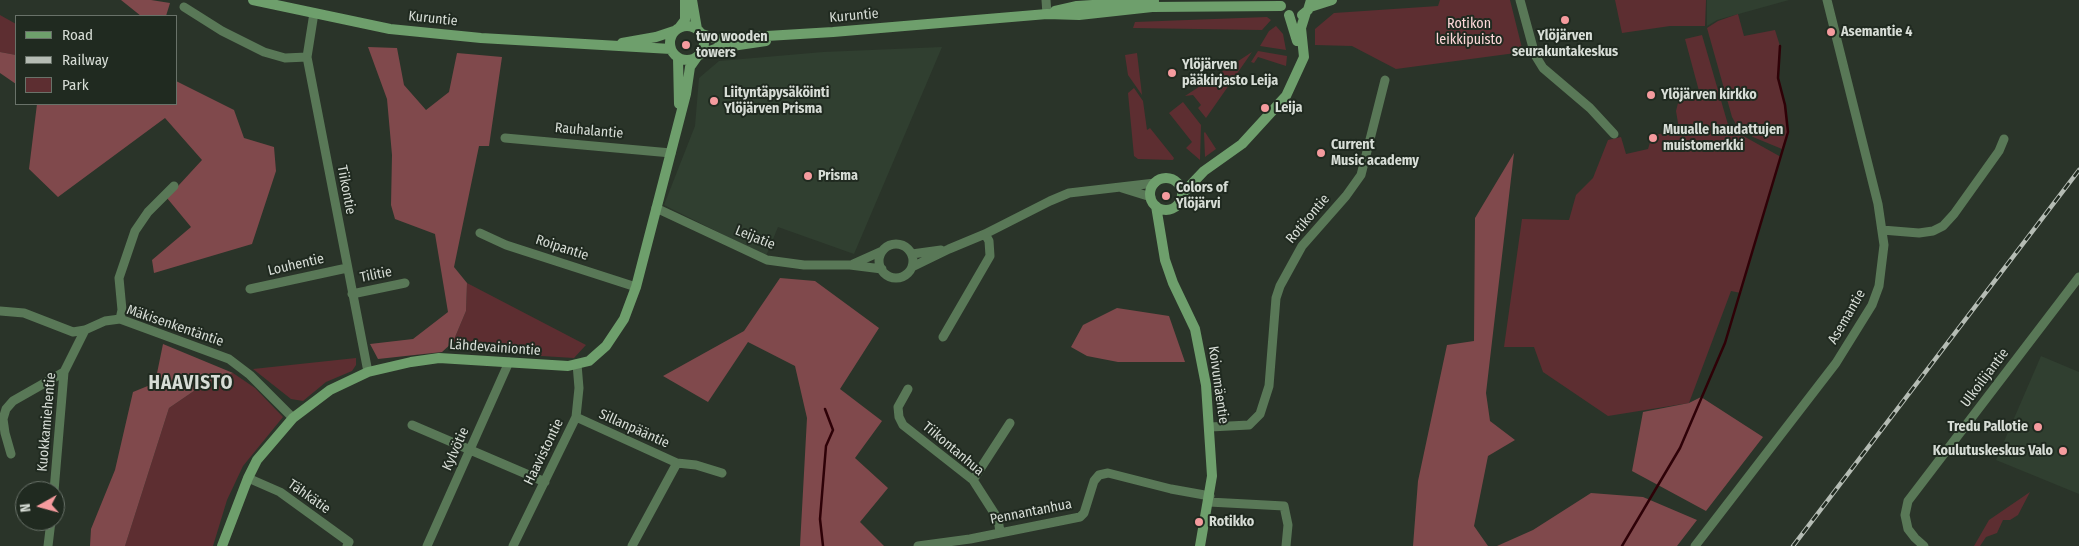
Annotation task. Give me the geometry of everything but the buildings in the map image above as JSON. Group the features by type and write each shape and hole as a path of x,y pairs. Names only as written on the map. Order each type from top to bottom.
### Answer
{"street":[{"name":"Kuruntie","path":"253,0 390,29 481,38 671,49"},
{"path":"685,0 685,20 670,40 671,49 678,58 688,60 698,56 704,45 692,0"},
{"path":"1046,0 1047,14"},
{"name":"Kuruntie","path":"1047,14 1077,6 1118,3 1249,0"},
{"path":"1289,15 1298,16 1309,6 1332,0"},
{"path":"1520,0 1535,55 1543,68 1584,102 1614,134"},
{"name":"Asemantie","path":"1695,546 1836,363 1872,305 1879,286 1883,264 1882,230 1827,0"},
{"name":"Kuruntie","path":"698,56 718,48 814,34 1047,14 1079,15 1152,8 1281,3"},
{"path":"1281,3 1289,15 1297,40 1297,74"},
{"path":"1204,171 1177,181 1163,178 1155,183 1153,201 1169,210 1177,206 1182,193 1204,171 1242,144 1260,127 1286,96 1304,57 1301,28 1309,6"},
{"path":"184,7 222,31 264,52 285,58 307,57"},
{"name":"Tiikontie","path":"314,13 307,57 368,372"},
{"path":"677,29 688,26 699,31"},
{"name":"Kuruntie","path":"612,45 656,37 677,29"},
{"name":"Kuruntie","path":"699,31 717,39 771,34 814,34"},
{"name":"Lähdevainiontie","path":"222,546 248,478 267,447 293,418 325,393 368,372 439,358 539,365 577,364 589,361 614,336 624,319 636,287 686,94 690,67 698,56"},
{"name":"Lähdevainiontie","path":"678,58 680,113"},
{"name":"Rotikontie","path":"1210,427 1249,425 1260,414 1269,386 1276,298 1280,286 1302,246 1346,196 1361,175 1385,80"},
{"name":"Rauhalantie","path":"505,138 671,153"},
{"path":"1882,230 1919,233 1933,231 1943,226 1954,214 1999,151 2004,139"},
{"path":"1177,181 1182,193"},
{"name":"Leijatie","path":"656,208 767,260 804,265 882,269 888,276 895,278 902,277 912,267 949,248 985,234 1050,201 1069,194 1155,183"},
{"path":"120,319 122,310 120,278 135,231 148,212 174,186"},
{"name":"Leijatie","path":"1120,187 1153,201"},
{"name":"Koivumäentie","path":"1153,201 1165,260 1195,329 1206,385 1212,476 1200,546"},
{"name":"Koivumäentie","path":"1161,234 1169,210"},
{"name":"Roipantie","path":"480,233 506,245 636,287"},
{"path":"943,337 985,267 990,249 985,234"},
{"name":"Leijatie","path":"850,266 882,251 888,246 901,245 912,254 949,248"},
{"path":"882,251 880,258 882,269"},
{"path":"912,254 912,267"},
{"name":"Louhentie","path":"250,289 347,268"},
{"name":"Ulkoilijantie","path":"1924,546 1914,538 1908,528 1905,515 1908,501 2079,277"},
{"name":"Tilitie","path":"352,294 405,283"},
{"name":"Mäkisenkentäntie","path":"0,311 24,313 72,332 85,330 97,323 120,319 228,359 250,376 293,418"},
{"name":"Kuokkamiehentie","path":"55,481 64,372 85,330"},
{"name":"Kylvötie","path":"427,546 471,452 509,362"},
{"name":"Haavistontie","path":"512,546 576,418 579,388 577,364"},
{"path":"11,454 3,419 6,409 13,401 64,372"},
{"name":"Tiikontanhua","path":"908,389 898,407 899,417 903,425 973,480 998,519 1000,532"},
{"name":"Sillanpääntie","path":"576,418 677,463 632,546"},
{"path":"973,480 1010,423"},
{"path":"412,425 471,452 545,482"},
{"path":"677,463 696,465 722,473"},
{"name":"Pennantanhua","path":"918,546 970,539 1080,517 1084,513 1094,481 1099,475 1108,473 1209,499"},
{"name":"Tähkätie","path":"248,478 280,492 349,542 347,546"},
{"path":"1209,499 1284,506 1288,525 1286,546"},
{"path":"48,546 50,531"}],"shaded area":[{"path":"121,0 151,0 170,3 166,15 140,15"},
{"path":"1707,0 1789,0 1717,20 1707,26"},
{"path":"368,47 397,48 404,85 426,110 449,92 457,53 502,57 489,146 479,146 454,267 467,283 466,311 453,342 442,352 378,359 370,344 413,339 448,312 435,234 395,219 391,205 392,155 387,99"},
{"path":"942,47 854,254 778,227 766,256 664,205 695,126 699,78 719,61 823,52"},
{"path":"0,52 15,55 15,83 0,73"},
{"path":"178,82 234,110 244,138 274,147 276,171 252,244 154,273 152,260 191,227 167,198 202,160 165,118 58,197 29,169 37,105 178,105"},
{"path":"1514,153 1486,393 1490,421 1515,440 1488,456 1474,526 1488,546 1413,546 1418,481 1447,345 1474,341 1475,218"},
{"path":"780,278 815,281 879,328 840,389 882,421 855,458 888,488 860,522 884,546 800,546 807,418 795,366 748,342 708,402 663,376 744,331"},
{"path":"1117,308 1169,316 1185,362 1118,362 1087,356 1071,347 1083,325"},
{"path":"163,344 233,373 207,382 169,408 125,546 90,546 91,529 115,470 133,392 155,383"},
{"name":"Tredu Pallotie","path":"2041,356 2079,372 2079,494 1996,460"},
{"path":"1701,397 1763,437 1706,511 1632,471 1643,412 1689,403"},
{"path":"1591,493 1643,497 1697,520 1677,546 1497,546 1533,530"}],"green space":[{"name":"Rotikon leikkipuisto","path":"1440,0 1510,0 1523,52 1396,69 1352,46 1315,45 1315,29 1334,13 1438,6"},
{"path":"1615,0 1706,0 1705,26 1670,26 1622,33"},
{"path":"1738,14 1744,36 1775,30 1780,46 1778,78 1785,105 1788,132 1782,149 1753,137 1737,126 1732,117 1707,28 1718,21"},
{"path":"0,15 15,23 15,55 0,52"},
{"path":"1267,17 1271,20 1262,30 1133,28 1135,22"},
{"path":"1276,26 1283,34 1286,50 1260,46 1269,31"},
{"path":"1702,35 1729,128 1781,157 1741,293 1731,291 1689,403 1608,416 1543,372 1534,347 1504,347 1522,219 1569,220 1576,195 1593,178 1608,140 1621,137 1626,154 1648,149 1652,136 1679,129 1676,111 1678,103 1682,96 1699,91 1685,39"},
{"path":"1258,51 1287,56 1286,66 1258,57 1254,63 1251,62"},
{"path":"1252,52 1206,118 1198,108 1201,105 1193,95 1185,96"},
{"path":"1137,53 1142,95 1128,75 1125,55"},
{"path":"1134,88 1143,101 1147,130 1150,128 1174,158 1173,160 1138,159 1134,156 1128,93"},
{"path":"1183,102 1201,125 1200,160 1186,148 1192,142 1169,113"},
{"path":"1204,133 1216,149 1205,157"},
{"path":"467,283 586,345 574,358 493,353 453,342 466,311"},
{"path":"356,358 356,365 352,371 326,382 303,401 291,399 253,369"},
{"path":"233,373 255,388 283,417 243,466 227,500 213,546 125,546 169,408 207,382"},
{"path":"2030,492 2018,515 2010,520 2003,520 1997,533 1986,537 1980,546 1974,546 1989,520"}],"waterway":[{"path":"1622,546 1680,448 1725,343 1788,132 1785,105 1778,78 1780,46"},
{"path":"823,546 820,519 826,446 833,430 825,409"}],"railway":[{"path":"1793,546 2079,170"}],"place":[{"name":"Ylöjärven seurakuntakeskus","path":"1565,20"},
{"name":"Asemantie 4","path":"1831,32"},
{"name":"two wooden towers","path":"686,45"},
{"name":"Ylöjärven pääkirjasto Leija","path":"1172,73"},
{"name":"Ylöjärven kirkko","path":"1651,95"},
{"name":"Liityntäpysäköinti Ylöjärven Prisma","path":"714,101"},
{"name":"Leija","path":"1265,108"},
{"name":"Muualle haudattujen muistomerkki","path":"1653,138"},
{"name":"Current Music academy","path":"1321,153"},
{"name":"Prisma","path":"808,176"},
{"name":"Colors of Ylöjärvi","path":"1166,196"},
{"name":"Tredu Pallotie","path":"2038,427"},
{"name":"Koulutuskeskus Valo","path":"2063,451"},
{"name":"Rotikko","path":"1199,522"}],"district":[{"name":"HAAVISTO","path":"191,384"}]}
